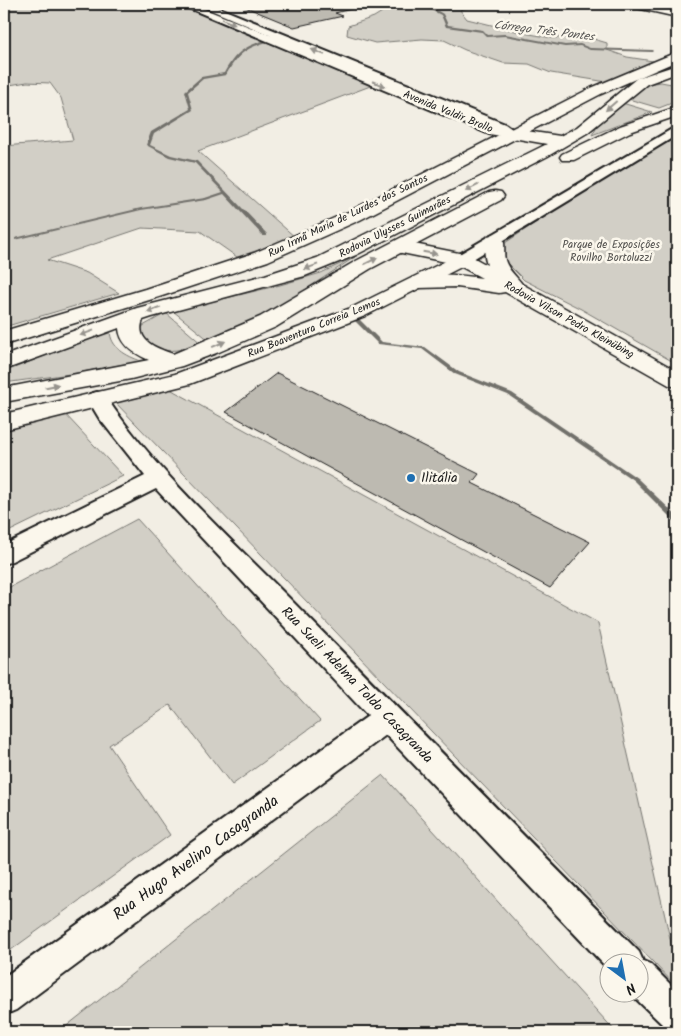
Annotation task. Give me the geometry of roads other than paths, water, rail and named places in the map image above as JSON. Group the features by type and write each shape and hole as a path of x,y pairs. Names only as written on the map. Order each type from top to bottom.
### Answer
{"main road":[{"path":"632,4 677,13"},
{"name":"Rua Irmã Maria de Lurdes dos Santos","path":"4,338 152,293 261,257 354,216 596,92 677,56"},
{"name":"Rodovia Ulysses Guimarães","path":"4,362 164,307 292,274 348,253 372,238 542,153 582,130 632,87 651,77 677,69"},
{"path":"651,77 677,82"},
{"name":"Rodovia Ulysses Guimarães","path":"4,395 131,372 174,361 211,347 268,322 363,265 438,227 597,141 677,111"},
{"path":"513,134 562,141"},
{"path":"513,134 542,153"},
{"name":"Rodovia Vilson Pedro Kleinübing","path":"438,227 462,259"},
{"path":"495,240 493,258 498,268 517,291"},
{"name":"Rodovia Vilson Pedro Kleinübing","path":"399,247 462,259 677,380"},
{"name":"Rua Boaventura Correia Lemos","path":"4,422 191,375 358,312 462,259"},
{"path":"419,282 457,281 517,291"},
{"path":"133,317 128,325 129,332 134,341 151,354 174,361"}],"street":[{"name":"Avenida Valdir Brollo","path":"184,4 493,131 513,134"},
{"name":"Avenida Valdir Brollo","path":"202,4 501,127 513,134"},
{"name":"Rua Boaventura Correia Lemos","path":"462,259 677,130"},
{"name":"Rua Sueli Adelma Toldo Casagranda","path":"98,398 106,413 159,478 387,718 617,954"},
{"path":"4,555 159,478"},
{"name":"Rua Hugo Avelino Casagranda","path":"4,998 387,718"},
{"path":"648,986 677,1015"}],"waterway":[{"path":"378,9 392,4"},
{"name":"Córrego Três Pontes","path":"415,4 432,9 442,15 447,26 483,31 487,36 505,35 565,46 580,45 590,49 652,51"},
{"path":"265,235 196,162 170,156 148,145 152,133 192,109 186,92 202,78 225,74 241,52 266,41"},
{"path":"17,239 141,209 206,199 225,193"},
{"path":"357,320 380,343 423,348 457,373 510,394 635,479 677,520"}],"place":[{"name":"Ilitália","path":"411,478"}],"park label":[{"name":"Parque de Exposições Rovilho Bortoluzzi","path":"611,251"}]}
